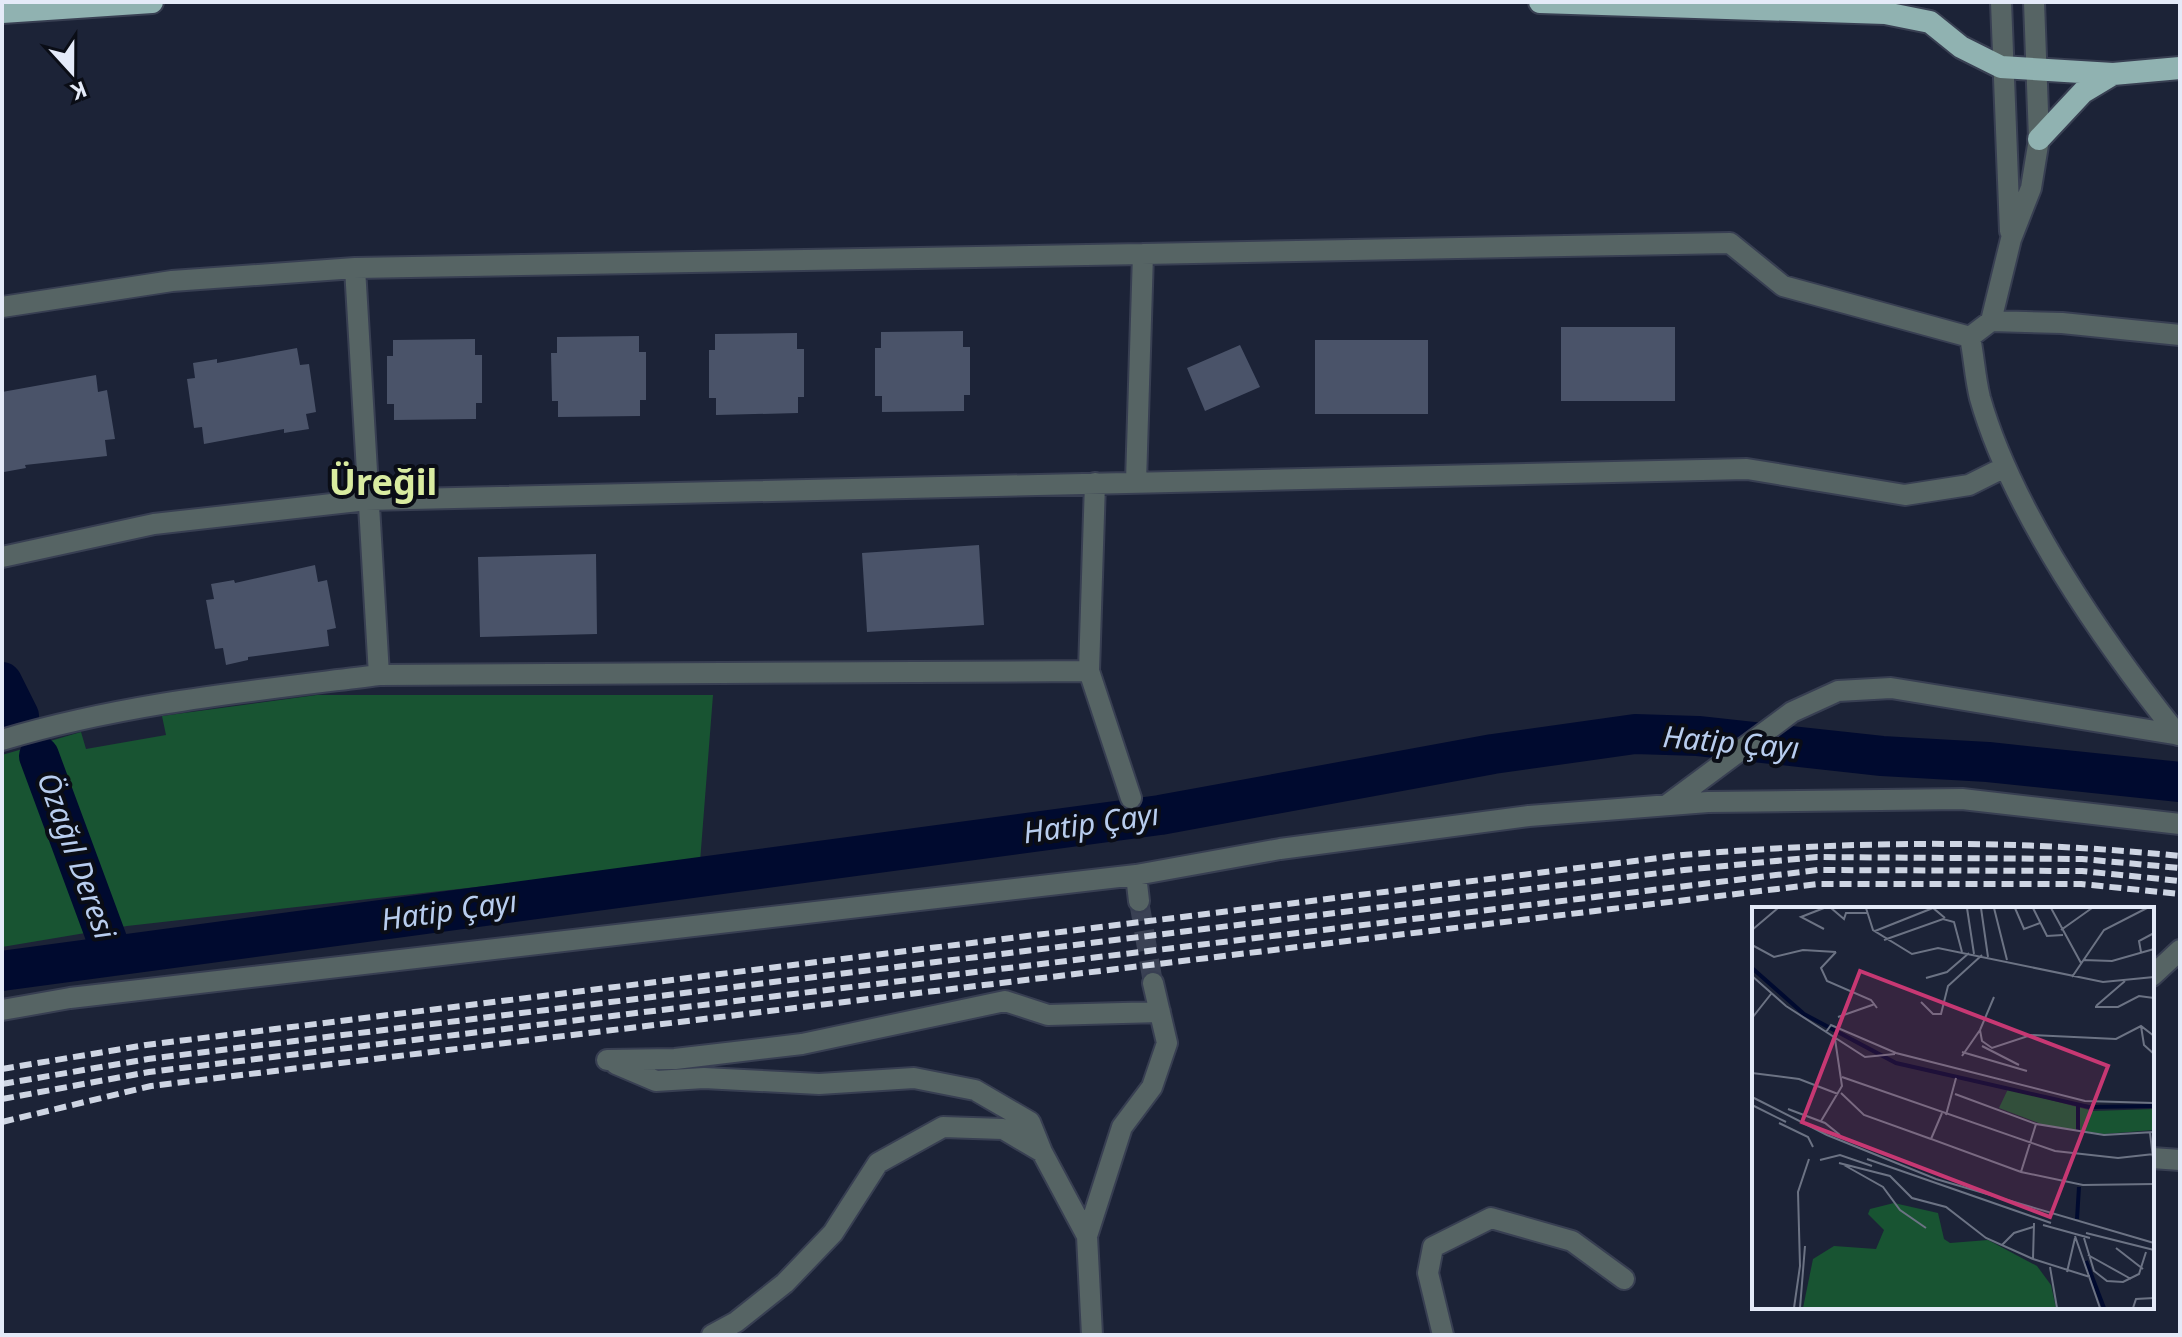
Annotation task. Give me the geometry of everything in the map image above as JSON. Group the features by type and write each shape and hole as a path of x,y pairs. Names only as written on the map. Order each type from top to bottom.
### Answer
{"highway":[{"path":"2,12 152,2"},
{"path":"1540,2 1885,13 1930,22 1961,47 2001,67 2113,74 2180,68"},
{"path":"2039,139 2083,92 2113,74"}],"street":[{"path":"2001,2 2001,67 2011,239"},
{"path":"1991,321 2011,239 2031,188 2039,139 2034,2"},
{"path":"2,307 172,281 355,268 1730,243 1783,286 1970,337"},
{"path":"1136,482 1143,254"},
{"path":"355,268 379,675"},
{"path":"1970,337 1991,321 2062,323 2180,335"},
{"path":"1970,337 1980,396 2005,467 2117,658 2179,735"},
{"path":"2,557 154,524 367,500 1747,469 1905,495 1969,485 2005,467"},
{"path":"1095,483 1089,671 1131,798"},
{"path":"2,740 65,721 201,697 379,675 1089,671"},
{"path":"1667,805 1792,712 1838,691 1891,688 2179,735"},
{"path":"2,1010 70,998 1136,875 1280,849 1529,816 1667,805 1962,799 2180,824"},
{"path":"1136,875 1139,901"},
{"path":"2154,974 2180,950"},
{"path":"1092,1335 1087,1236 1122,1127 1152,1087 1167,1043 1153,983"},
{"path":"1087,1236 1042,1152 1030,1122 975,1090 914,1078 819,1084 704,1078 656,1081 607,1060 675,1059 802,1044 1005,1001 1048,1015 1160,1012"},
{"path":"712,1335 736,1322 785,1283 833,1233 878,1163 943,1127 1003,1129 1042,1152"},
{"path":"2154,1158 2180,1160"},
{"path":"1443,1335 1428,1273 1433,1247 1491,1218 1572,1241 1624,1279"}],"green space":[{"path":"317,695 713,695 700,862 127,926 2,947 2,755 81,732 86,749 166,735 162,716"}],"building":[{"path":"1561,327 1675,327 1675,401 1561,401"},
{"path":"963,331 963,347 970,347 970,395 964,395 964,411 882,412 882,396 875,396 875,348 881,348 881,332"},
{"path":"797,333 797,349 804,349 804,397 798,397 798,413 716,415 716,398 709,398 709,350 715,350 715,334"},
{"path":"639,336 639,352 646,352 646,400 640,400 640,416 558,417 558,401 552,401 551,353 557,353 557,337"},
{"path":"475,339 475,355 482,355 482,403 476,403 476,419 394,420 394,404 387,404 387,356 393,356 393,340"},
{"path":"1315,340 1428,340 1428,414 1315,414"},
{"path":"1240,345 1260,387 1205,411 1187,368"},
{"path":"297,348 300,365 309,364 316,412 306,414 309,429 284,433 284,429 204,444 202,427 194,428 187,379 195,378 193,363 217,359 217,363"},
{"path":"96,375 98,392 107,390 115,439 105,440 107,456 25,465 26,468 4,472 2,392"},
{"path":"979,545 984,625 867,632 862,553"},
{"path":"596,554 597,634 480,637 478,557"},
{"path":"315,565 318,582 327,580 336,628 327,630 329,646 248,657 248,660 226,665 223,648 215,649 206,600 214,599 211,584 234,580 235,583"}],"waterway":[{"name":"Özağıl Deresi","path":"2,682 19,716"},
{"name":"Hatip Çayı","path":"2,971 1160,815 1493,754 1635,734 1698,736 1882,756 1988,762 2180,782"},
{"name":"Özağıl Deresi","path":"39,756 113,956"}],"tunnel":[{"path":"1139,901 1153,983"}],"railway":[{"path":"2,1069 146,1045 1683,855 1807,847 1932,844 2056,847 2180,856"},
{"path":"2,1084 148,1059 1684,870 1817,857 2082,859 2180,868"},
{"path":"2,1099 149,1072 1818,870 2082,871 2180,881"},
{"path":"2,1122 151,1086 1818,884 2081,884 2180,894"}],"district":[{"name":"Üreğil","path":"383,482"}]}
